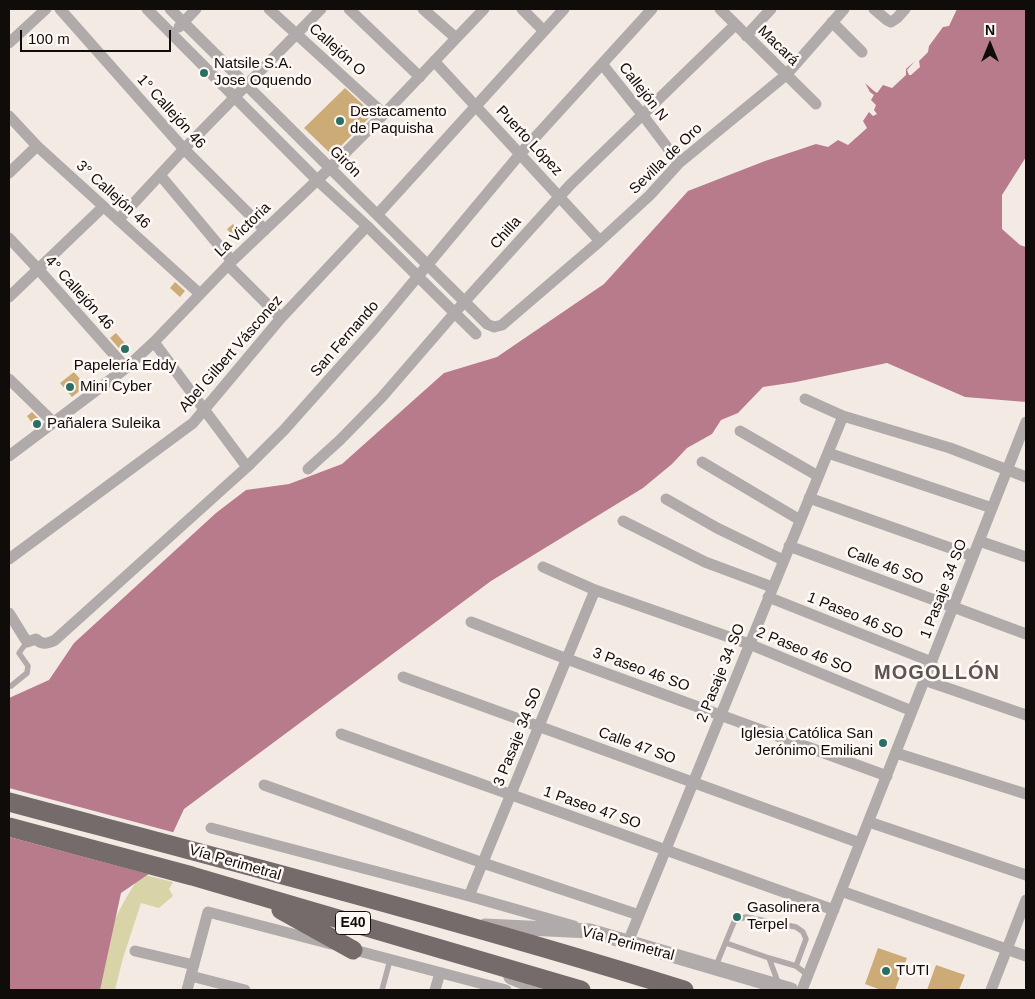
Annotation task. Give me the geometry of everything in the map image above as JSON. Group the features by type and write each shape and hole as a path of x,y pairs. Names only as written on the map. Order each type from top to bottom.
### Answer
{"highway":[{"name":"Vía Perimetral","path":"9,802 461,925 684,990"},
{"name":"Vía Perimetral","path":"9,828 192,876 581,990"},
{"path":"254,894 353,950"}],"street":[{"path":"10,38 46,9"},
{"name":"1° Callejón 46","path":"60,9 184,149 265,230"},
{"name":"Girón","path":"147,9 236,96 317,180 367,226 476,334"},
{"name":"Girón","path":"170,9 464,301 491,326 498,327 502,325"},
{"path":"172,33 196,9"},
{"name":"Callejón O","path":"268,9 384,114"},
{"path":"118,220 320,9"},
{"path":"349,9 420,76"},
{"path":"423,9 456,38"},
{"name":"La Victoria","path":"9,456 126,368 154,342 230,263 384,114 484,9"},
{"path":"522,9 544,30"},
{"path":"377,214 564,9"},
{"name":"San Fernando","path":"27,642 34,639 45,644 55,640 247,467 300,414 418,278 520,154 652,9"},
{"name":"Macará","path":"720,9 816,104"},
{"path":"746,36 771,9"},
{"name":"Sevilla de Oro","path":"502,325 650,196 679,163 786,74 844,9"},
{"path":"874,9 889,21 894,21 905,9"},
{"path":"832,22 862,52"},
{"name":"Chilla","path":"308,469 340,440 382,397 464,301 560,196 735,25"},
{"name":"Puerto López","path":"434,61 600,241"},
{"name":"Callejón N","path":"602,64 679,163"},
{"name":"3° Callejón 46","path":"9,116 37,146 200,294"},
{"path":"9,173 37,146"},
{"path":"160,175 230,263 281,318"},
{"path":"9,297 103,207"},
{"name":"Abel Gilbert Vásconez","path":"9,559 193,423 281,318 367,226"},
{"name":"4° Callejón 46","path":"9,238 126,368"},
{"path":"154,342 247,467"},
{"path":"9,379 54,423"},
{"path":"805,399 843,416 950,448 1026,477"},
{"name":"2 Pasaje 34 SO","path":"628,942 843,416"},
{"name":"1 Pasaje 34 SO","path":"802,990 1026,422"},
{"path":"740,431 818,476"},
{"path":"828,453 992,508"},
{"path":"702,462 800,520"},
{"path":"809,498 973,556"},
{"path":"666,499 717,528 783,560"},
{"name":"1 Paseo 46 SO","path":"623,521 704,562 932,662"},
{"path":"979,541 1026,557"},
{"name":"Calle 46 SO","path":"789,546 1026,634"},
{"name":"2 Paseo 46 SO","path":"544,567 595,590 749,644 912,711"},
{"name":"3 Pasaje 34 SO","path":"469,896 595,590"},
{"path":"9,612 27,642"},
{"name":"3 Paseo 46 SO","path":"471,622 566,659 887,776"},
{"name":"Calle 47 SO","path":"403,677 860,843"},
{"path":"924,680 1026,715"},
{"name":"1 Paseo 47 SO","path":"341,734 834,910"},
{"path":"896,753 1026,794"},
{"path":"264,784 482,863 639,915"},
{"path":"869,822 1026,875"},
{"path":"211,828 469,896 590,931"},
{"path":"841,891 1026,956"},
{"path":"991,990 1026,900"},
{"path":"187,990 208,912 506,990"},
{"name":"Vía Perimetral","path":"461,925 590,931 786,988"},
{"path":"135,951 245,990"},
{"name":"Vía Perimetral","path":"452,952 543,990"},
{"path":"435,990 440,973"}],"lane":[{"path":"11,686 27,673 28,666 19,652 27,642"},
{"path":"714,968 734,922 746,917 796,927 803,932 806,939 796,966"},
{"path":"726,943 796,966 808,975"},
{"path":"769,958 786,988"},
{"path":"382,990 390,960"}],"shaded area":[{"path":"957,9 1026,9 1026,157 1002,195 1002,229 1020,245 1026,247 1026,402 965,397 887,363 763,387 738,413 721,420 712,434 687,448 672,464 643,488 491,581 184,809 156,869 121,893 100,990 9,990 9,698 49,680 74,643 216,513 246,490 289,484 342,464 444,373 497,357 604,284 688,191 765,161 816,144 828,147 838,140 848,145 867,128 863,121 869,112 873,116 877,114 874,110 876,105 871,100 874,95 865,83 877,93 883,85 892,88 906,75 906,69 915,61 907,70 909,75 911,75 920,67 919,61 928,52 929,46 943,27 949,26"},
{"path":"141,874 173,882 169,889 173,896 159,908 141,903 115,990 98,990 108,932"}],"pier":[{"path":"9,788 176,833 158,870 152,875 9,837"}],"building":[{"name":"Destacamento de Paquisha","path":"345,88 373,114 332,155 304,128"},
{"path":"233,224 243,237 237,241 227,229"},
{"path":"175,282 185,291 180,297 170,288"},
{"path":"116,333 129,348 123,353 110,338"},
{"path":"74,372 86,386 72,397 60,383"},
{"path":"32,412 42,422 35,427 27,416"},
{"name":"TUTI","path":"878,948 907,958 895,990 881,990 865,984"},
{"path":"936,965 965,975 959,990 927,990"}],"place":[{"name":"Natsile S.A. Jose Oquendo","path":"204,73"},
{"name":"Destacamento de Paquisha","path":"340,121"},
{"name":"Papelería Eddy","path":"125,349"},
{"name":"Mini Cyber","path":"70,387"},
{"name":"Pañalera Suleika","path":"37,424"},
{"name":"Iglesia Católica San Jerónimo Emiliani","path":"883,743"},
{"name":"Gasolinera Terpel","path":"737,917"},
{"name":"TUTI","path":"886,971"}],"district":[{"name":"MOGOLLÓN","path":"937,673"}]}
